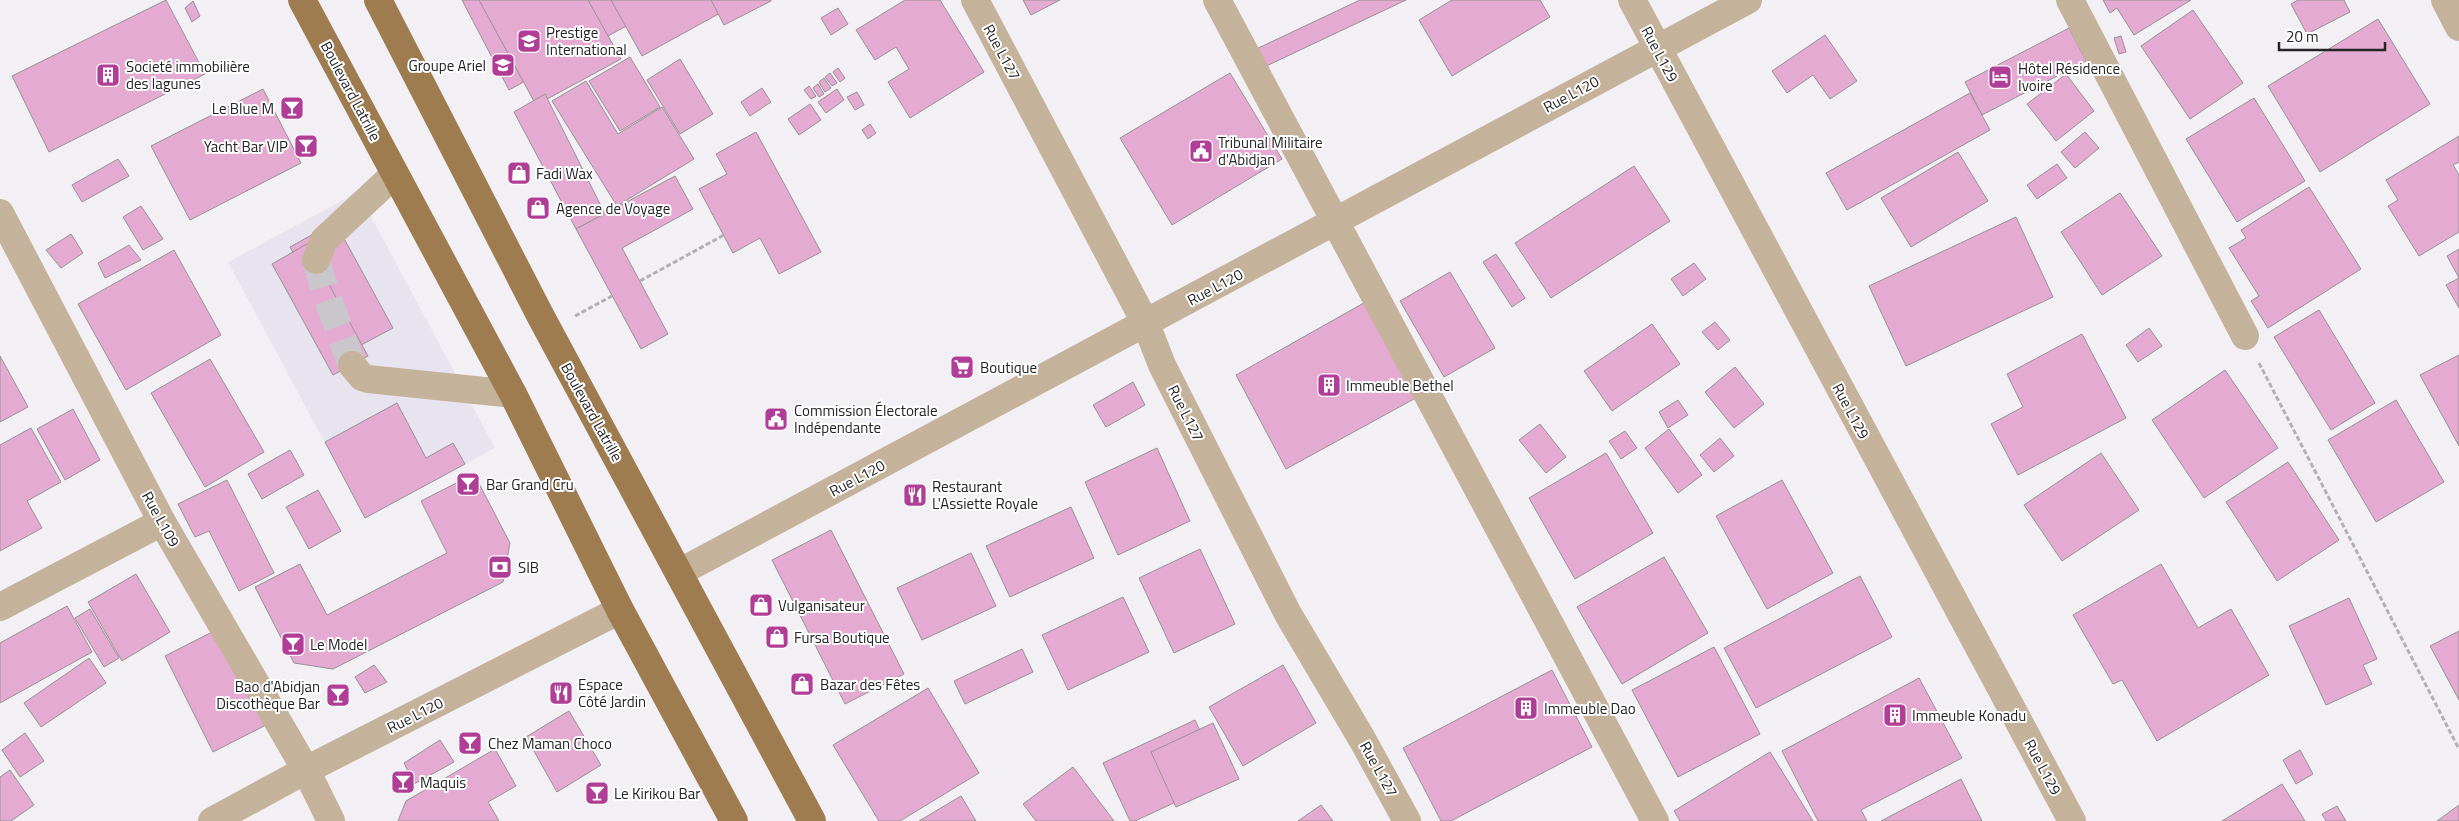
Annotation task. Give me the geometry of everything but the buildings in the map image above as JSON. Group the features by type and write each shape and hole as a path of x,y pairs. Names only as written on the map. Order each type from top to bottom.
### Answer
{"main road":[{"name":"Boulevard Latrille","path":"302,0 513,394 620,610 734,821"},
{"name":"Boulevard Latrille","path":"378,0 548,331 680,572 812,821"}],"street":[{"name":"Rue L127","path":"974,0 1146,324 1162,365 1288,614 1362,739 1407,821"},
{"path":"1217,0 1334,223 1655,821"},
{"name":"Rue L129","path":"1632,0 1656,48 2072,821"},
{"name":"Rue L120","path":"680,572 1748,0"},
{"path":"2070,0 2245,336"},
{"path":"2445,0 2459,27"},
{"path":"316,260 324,240 395,174"},
{"name":"Rue L109","path":"0,213 162,522 306,770 331,821"},
{"path":"352,365 362,377 368,379 513,394"},
{"path":"0,607 162,522"},
{"name":"Rue L120","path":"212,821 306,770 620,610"}],"path":[{"path":"640,281 724,235"},
{"path":"548,331 612,296"},
{"path":"2245,336 2459,749"}],"shaded area":[{"path":"358,192 495,448 365,518 228,262"}],"tunnel":[{"path":"316,260 326,294 352,365"}],"place":[{"name":"Prestige International","path":"529,41"},
{"name":"Groupe Ariel","path":"503,65"},
{"name":"Societé immobilière des lagunes","path":"108,75"},
{"name":"Hôtel Résidence Ivoire","path":"2000,77"},
{"name":"Le Blue M","path":"292,108"},
{"name":"Yacht Bar VIP","path":"306,146"},
{"name":"Tribunal Militaire d'Abidjan","path":"1201,151"},
{"name":"Fadi Wax","path":"519,173"},
{"name":"Agence de Voyage","path":"538,208"},
{"name":"Boutique","path":"962,367"},
{"name":"Immeuble Bethel","path":"1329,385"},
{"name":"Commission Électorale Indépendante","path":"776,419"},
{"name":"Bar Grand Cru","path":"468,484"},
{"name":"Restaurant L'Assiette Royale","path":"915,495"},
{"name":"SIB","path":"500,567"},
{"name":"Vulganisateur","path":"761,605"},
{"name":"Fursa Boutique","path":"777,637"},
{"name":"Le Model","path":"293,644"},
{"name":"Bazar des Fêtes","path":"802,684"},
{"name":"Espace Côté Jardin","path":"561,693"},
{"name":"Bao d'Abidjan Discothèque Bar","path":"338,695"},
{"name":"Immeuble Dao","path":"1526,708"},
{"name":"Immeuble Konadu","path":"1895,715"},
{"name":"Chez Maman Choco","path":"470,743"},
{"name":"Maquis","path":"403,782"},
{"name":"Le Kirikou Bar","path":"597,793"}]}
